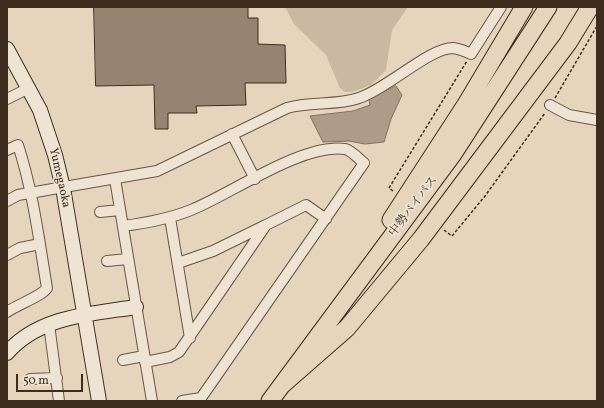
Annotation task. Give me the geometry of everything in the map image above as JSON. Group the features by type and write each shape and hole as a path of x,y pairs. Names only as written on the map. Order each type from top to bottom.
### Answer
{"highway":[{"path":"283,384 439,148 524,7"},
{"name":"中勢バイパス","path":"270,401 453,154 548,7"},
{"path":"283,384 347,328 421,240 568,43 590,7"}],"street":[{"path":"7,201 18,195 115,179 157,170 278,112 295,106 349,101 373,93 438,51 453,48 471,54 501,7"},
{"name":"Yumegaoka","path":"7,49 40,110 55,155 63,188 99,401"},
{"path":"7,99 29,88"},
{"path":"550,105 569,115 597,120"},
{"path":"232,134 255,179"},
{"path":"7,150 18,145 32,193 47,288 44,293 7,312"},
{"path":"123,226 170,218 193,210 300,156 322,150 346,149 364,163 201,398 182,401"},
{"path":"115,179 152,401"},
{"path":"178,264 213,251 306,205 326,219"},
{"path":"100,212 120,210"},
{"path":"170,218 190,338"},
{"path":"123,360 176,356 190,338 266,225"},
{"path":"7,255 20,248 40,244"},
{"path":"107,262 128,259"},
{"path":"8,350 30,334 49,324 136,307"},
{"path":"49,324 59,401"},
{"path":"30,379 57,378"}],"path":[{"path":"444,230 452,236 485,196 550,105 597,26"},
{"path":"396,193 389,188 450,92 471,54"}],"shaded area":[{"path":"285,7 408,7 392,30 386,70 371,85 352,92 345,92 340,88 326,55 294,24"},
{"path":"396,86 402,95 391,119 384,142 365,144 349,141 323,142 310,116 353,111 370,105 369,100"}],"building":[{"path":"94,7 248,7 248,18 258,18 258,44 285,45 286,83 245,83 246,105 196,106 197,113 168,113 168,129 155,129 154,85 96,86"}]}
